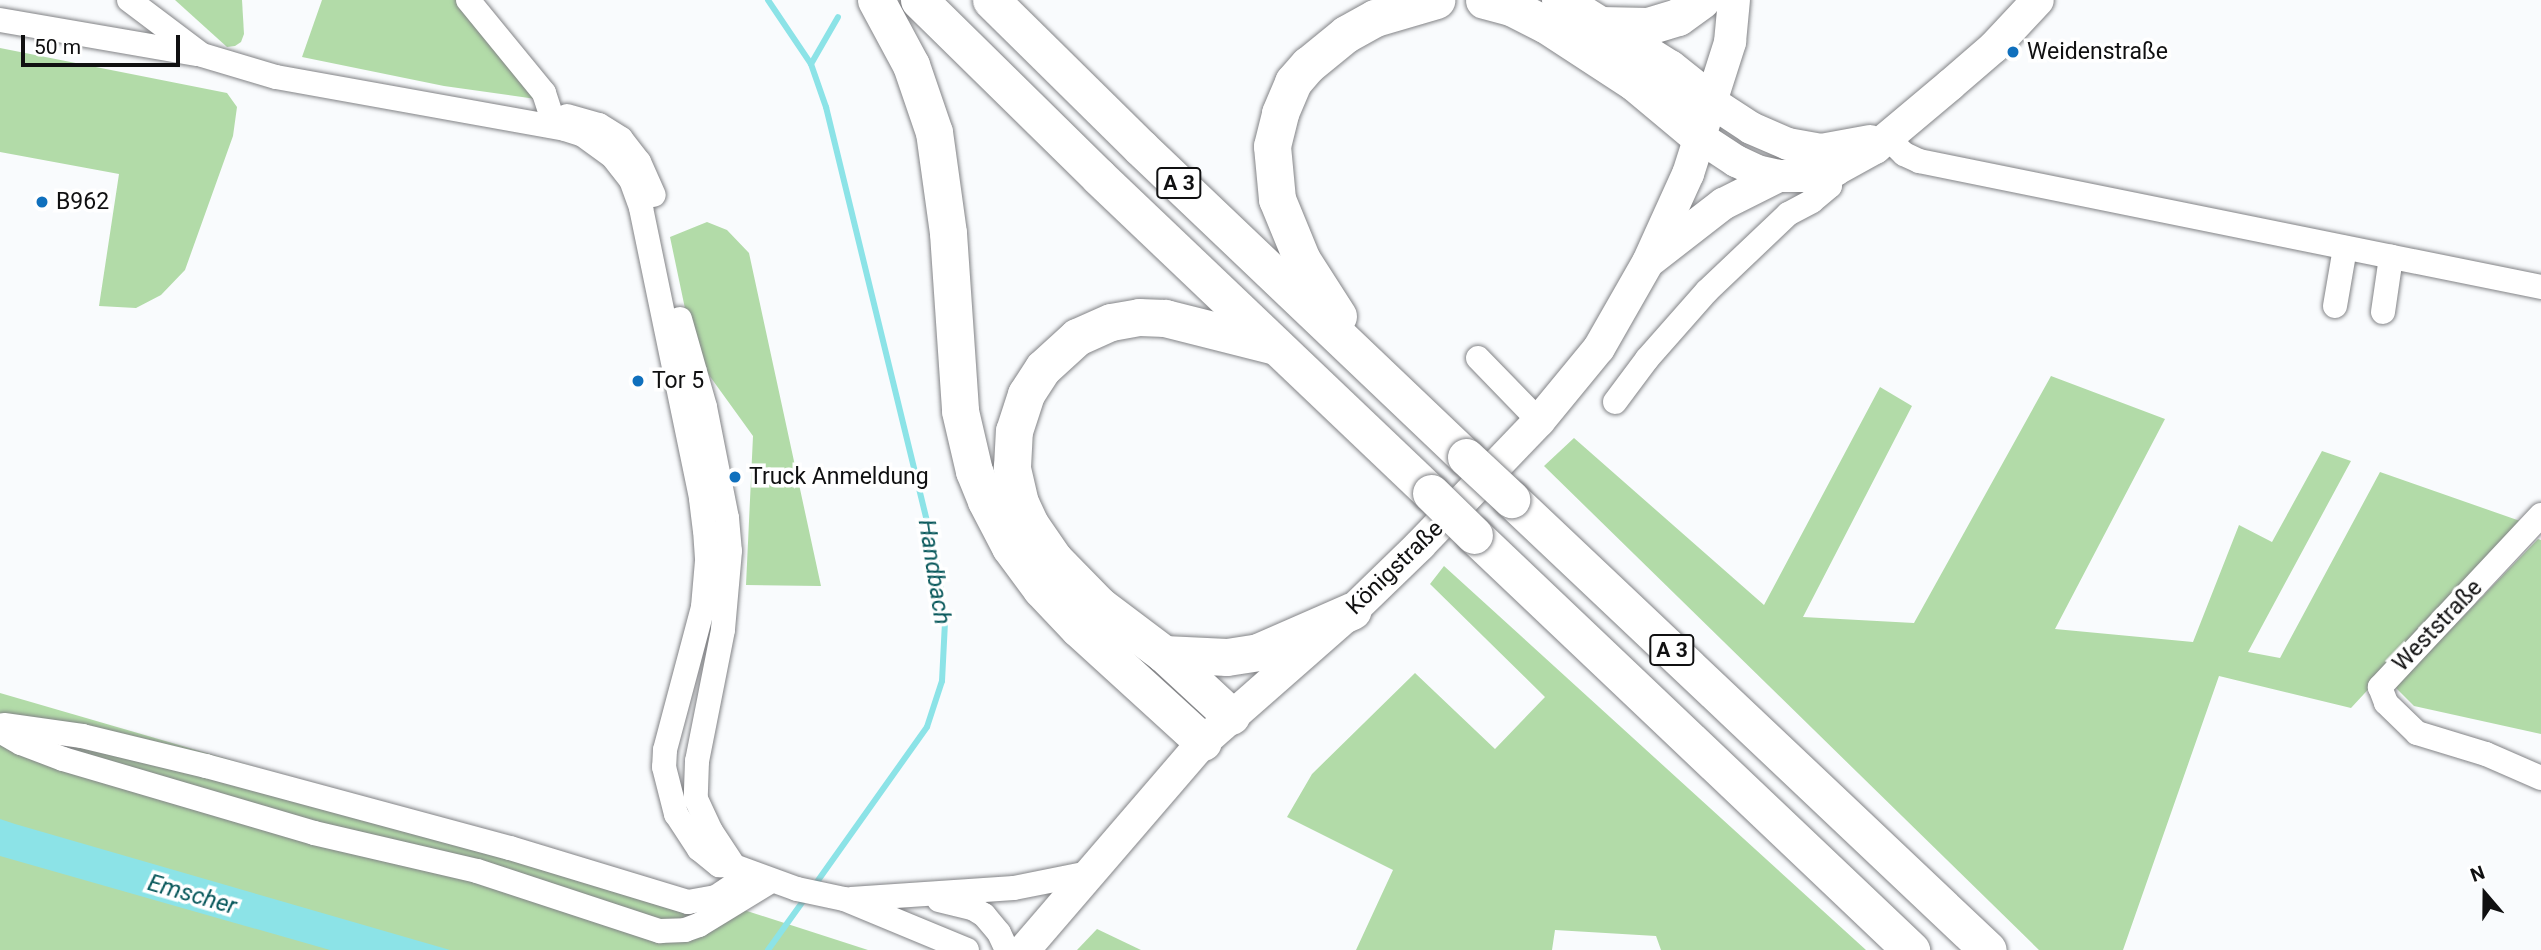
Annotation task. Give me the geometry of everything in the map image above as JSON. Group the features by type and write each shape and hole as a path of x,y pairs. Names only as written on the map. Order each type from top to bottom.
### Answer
{"highway":[{"path":"876,0 911,65 934,132 948,233 960,411 974,471 986,501 1010,547 1041,589 1078,628 1203,742"},
{"name":"A 3","path":"919,0 1474,535 1911,950"},
{"name":"A 3","path":"991,0 1368,364 1988,950"},
{"path":"1368,364 1303,260 1283,218 1273,180 1275,130 1293,82 1324,51 1375,18 1436,0"},
{"path":"1484,0 1511,6 1545,24 1634,82 1701,138"},
{"path":"1560,0 1669,68 1713,103"},
{"path":"1601,25 1647,26 1678,17 1701,0"},
{"path":"1231,716 1164,654 1120,622 1079,587 1054,559 1020,503 1012,467 1014,432 1022,403 1050,359 1077,337 1111,322 1139,317 1165,318 1277,346"},
{"path":"1164,654 1227,657 1258,652 1352,611"}],"main road":[{"name":"Königstraße","path":"1024,950 1203,742 1352,611 1539,421 1599,348 1648,262 1701,138 1730,42 1734,0"},
{"path":"1701,138 1736,161 1779,176 1810,176 1832,160 1887,137 1994,47 2038,0"},
{"path":"1713,103 1766,136 1832,160"},
{"path":"1648,262 1723,204 1779,176"}],"street":[{"path":"129,0 202,55 265,57 279,66 550,112 611,131 634,155 652,188 727,518 729,584 695,782 696,799 711,831 752,873"},
{"path":"468,0 544,93 550,112"},
{"path":"0,20 202,55 276,77 565,129 597,144 613,157 631,180 641,208 701,499 707,561 703,607 675,706 664,768 676,814 686,833 719,865 834,898 967,950"},
{"path":"1887,137 1904,154 1919,162 2541,287"},
{"path":"1615,402 1647,359 1707,291 1781,221 1830,186 1832,160"},
{"path":"2335,306 2345,248"},
{"path":"2383,312 2390,257"},
{"path":"1478,358 1539,421"},
{"name":"Weststraße","path":"2541,516 2380,687 2386,703 2417,733 2486,754 2541,778"},
{"path":"0,725 82,736 206,766 510,848 688,902 716,897 752,873"},
{"path":"0,731 21,743 63,759 314,833 477,871 660,931 685,930 699,925 752,873"},
{"path":"834,898 920,896 1023,886 1089,873"},
{"path":"920,896 974,909 984,915 1007,950"}],"green space":[{"path":"175,0 242,0 244,34 241,42 227,47"},
{"path":"322,0 456,0 536,99 444,86 302,57"},
{"path":"0,48 227,93 237,107 233,136 185,270 161,295 136,308 99,306 119,174 0,152"},
{"path":"707,222 727,230 749,253 821,586 746,585 753,436 701,364 687,318 670,237"},
{"path":"2051,376 2165,419 2055,629 2193,642 2239,525 2272,542 2322,451 2351,461 2248,652 2280,658 2380,472 2523,522 2351,708 2219,676 2123,950 2039,950 1544,466 1574,438 1764,605 1880,387 1912,406 1803,617 1914,623"},
{"path":"2538,539 2541,540 2541,734 2414,706 2395,687"},
{"path":"1444,566 1866,950 1661,950 1656,936 1555,930 1552,950 1356,950 1393,870 1287,817 1312,774 1415,673 1495,749 1545,697 1430,584"},
{"path":"0,693 716,901 868,950 0,950"},
{"path":"1097,929 1141,950 1077,950"}],"water":[{"name":"Emscher","path":"0,819 450,950 330,950 0,856"}],"waterway":[{"name":"Handbach","path":"768,0 811,64 826,107 938,568 945,622 942,681 927,727 814,886"},
{"path":"811,64 838,17"},
{"name":"Handbach","path":"768,950 806,897"}],"place":[{"name":"Weidenstraße","path":"2013,52"},
{"name":"B962","path":"42,202"},
{"name":"Tor 5","path":"638,381"},
{"name":"Truck Anmeldung","path":"735,477"}]}
